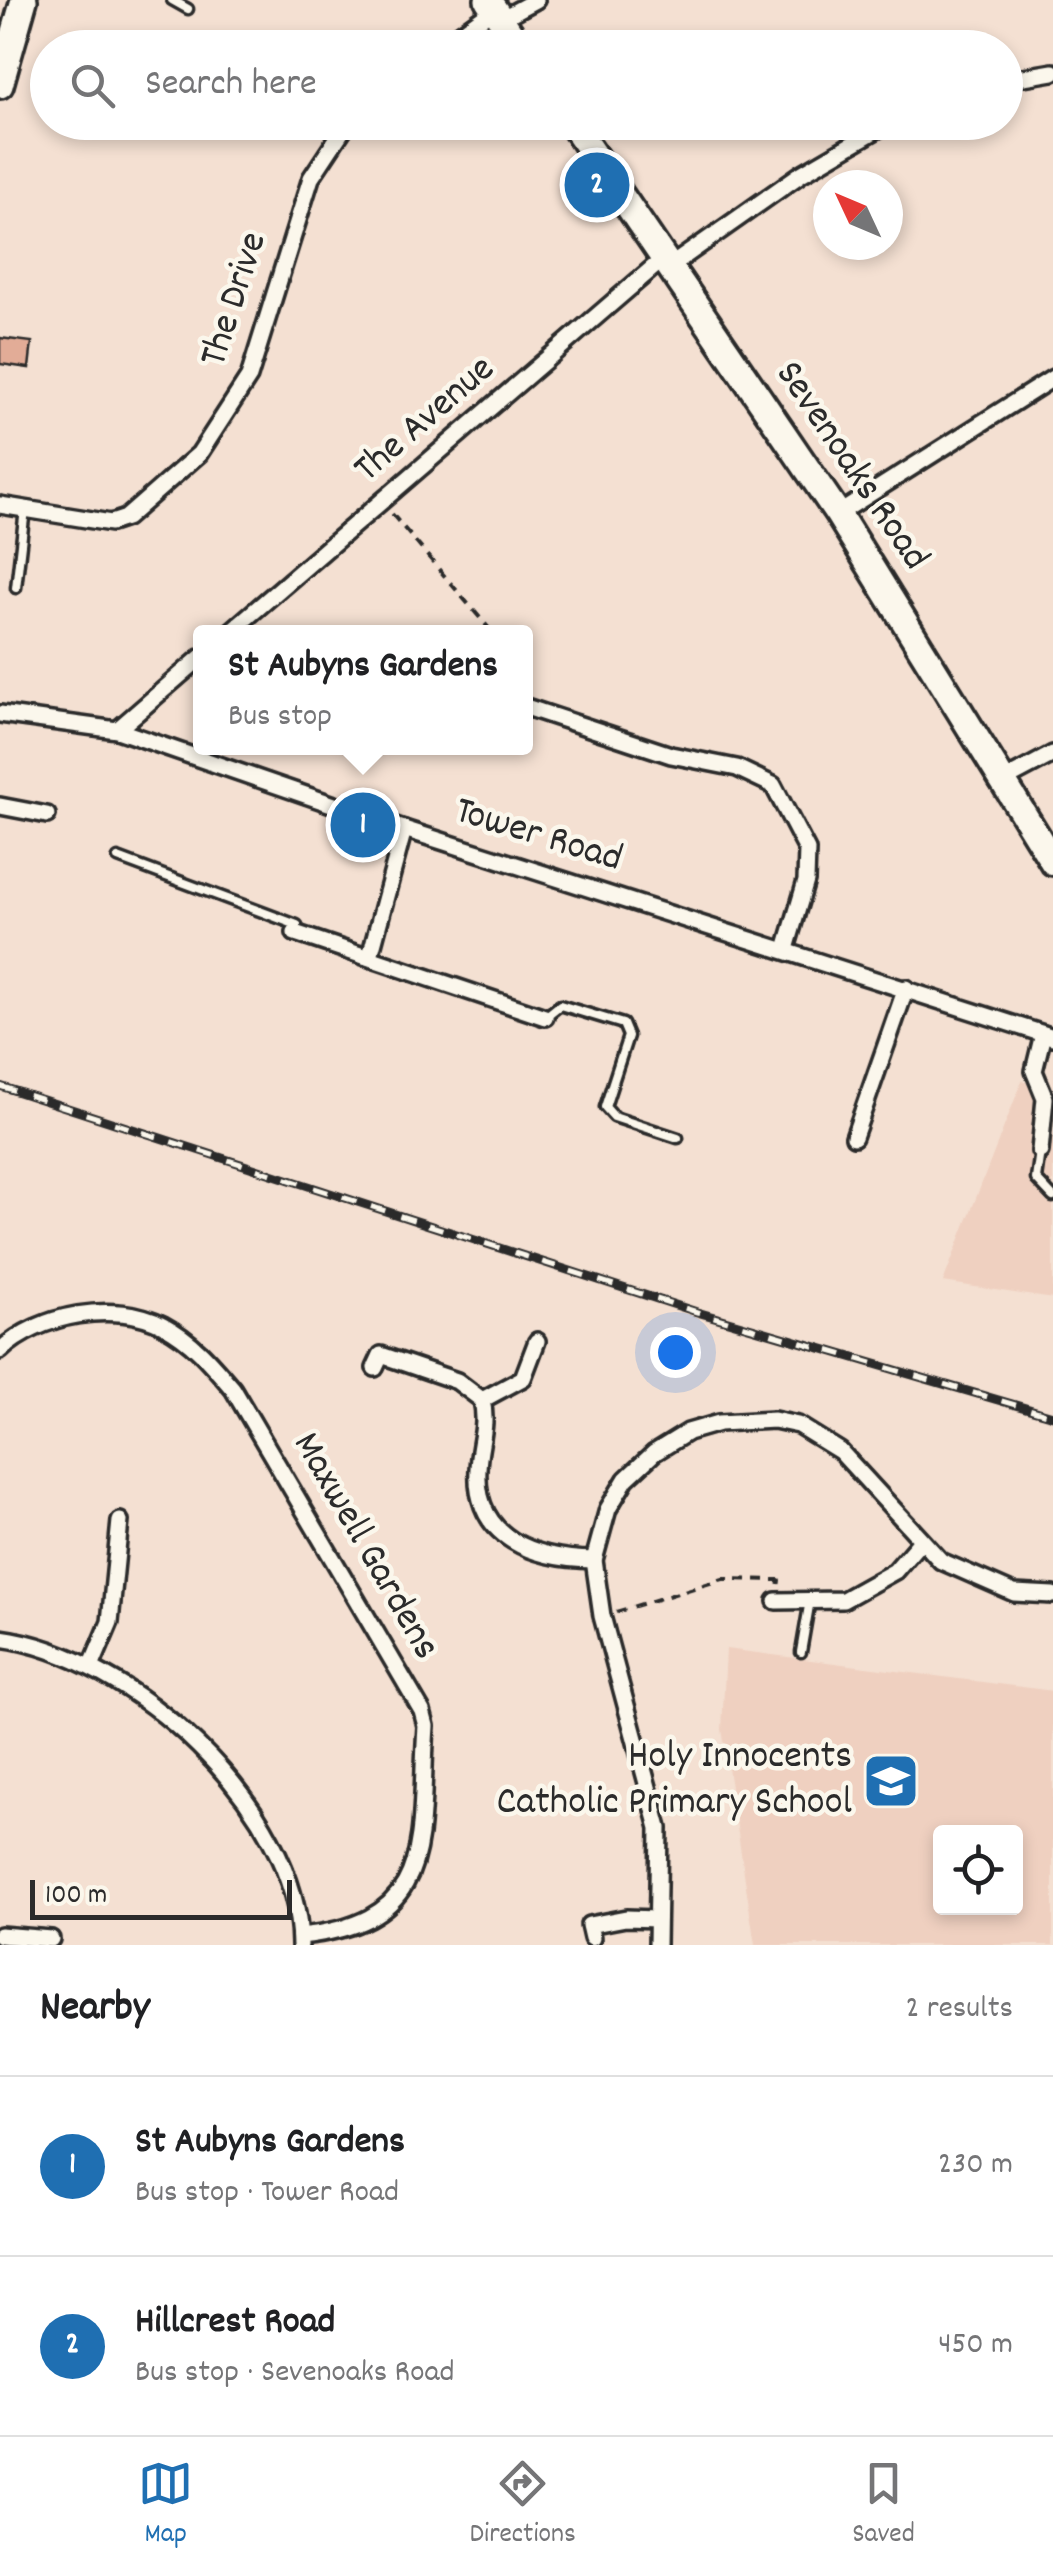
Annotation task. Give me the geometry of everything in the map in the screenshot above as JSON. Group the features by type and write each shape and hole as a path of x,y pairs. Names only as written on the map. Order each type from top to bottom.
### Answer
{"main road":[{"path":"0,85 24,0"},
{"name":"Sevenoaks Road","path":"583,140 838,514 1053,862"}],"street":[{"path":"465,30 495,9 536,0"},
{"path":"1023,77 1053,72"},
{"name":"The Drive","path":"0,506 111,523 126,518 210,442 249,378 312,178 336,140"},
{"name":"The Avenue","path":"238,625 666,263 859,140"},
{"path":"838,514 1053,378"},
{"path":"117,730 193,664"},
{"path":"533,709 671,754 737,768 773,785 807,850 806,881 786,948"},
{"name":"Tower Road","path":"0,714 117,730 404,829 786,948 1048,1035"},
{"path":"1004,780 1053,754"},
{"path":"0,806 47,814"},
{"path":"370,956 404,829"},
{"path":"295,934 545,1017"},
{"path":"854,1137 906,988"},
{"path":"1040,1151 1045,1098 1034,1071 1048,1035"},
{"name":"Maxwell Gardens","path":"0,1351 10,1341 58,1318 109,1313 160,1323 198,1348 233,1388 422,1711 426,1726 416,1869 394,1902 366,1920 300,1941"},
{"path":"482,1400 523,1378 537,1340"},
{"path":"375,1368 381,1355 457,1381 482,1400 488,1426 478,1466 479,1495 489,1518 502,1536 522,1550 556,1559 594,1560"},
{"path":"657,1945 659,1828 602,1616 594,1560 608,1509 626,1479 688,1432 749,1419 786,1422 822,1436 840,1451 920,1542 966,1574 1014,1593 1053,1594"},
{"path":"90,1667 110,1622 120,1522"},
{"path":"776,1601 842,1600 895,1571 920,1542"},
{"path":"0,1638 23,1641 90,1667 154,1704 202,1748 242,1796 269,1841 288,1886 300,1941"},
{"path":"592,1938 589,1924 626,1918 657,1920"},
{"path":"0,1935 50,1940"}],"lane":[{"path":"172,0 188,9"},
{"path":"16,588 25,509"},
{"path":"118,858 297,925 295,934"},
{"path":"545,1017 560,1005 622,1024 628,1036 605,1107 614,1118 678,1138"},
{"path":"1040,1151 1036,1179 1053,1197"},
{"path":"801,1652 810,1600"}],"path":[{"path":"381,502 486,625"},
{"path":"602,1616 723,1578 778,1580 776,1601"}],"shaded area":[{"path":"1022,1081 1053,1089 1053,1299 943,1282"},
{"name":"Holy Innocents Catholic Primary School","path":"726,1649 1053,1691 1053,1945 755,1945 722,1729"}],"building":[{"path":"0,338 32,342 29,368 0,364"}],"railway":[{"path":"0,1086 697,1312 1053,1416"}],"place":[{"name":"Hillcrest Road","path":"597,185"},
{"name":"St Aubyns Gardens","path":"363,825"},
{"name":"Holy Innocents Catholic Primary School","path":"891,1781"}]}
